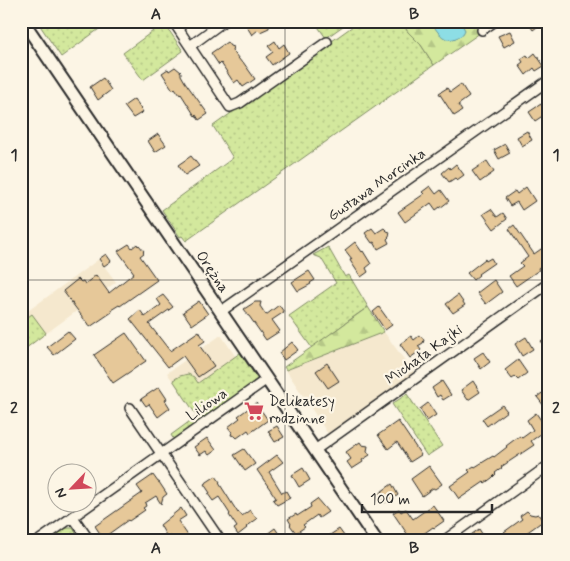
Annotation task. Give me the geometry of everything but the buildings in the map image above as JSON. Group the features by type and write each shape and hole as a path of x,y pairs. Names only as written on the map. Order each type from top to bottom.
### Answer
{"street":[{"name":"Orężna","path":"23,21 376,540"},
{"path":"172,21 230,107 240,103 326,42"},
{"path":"190,46 224,21"},
{"path":"482,30 495,21"},
{"name":"Gustawa Morcinka","path":"220,312 549,80"},
{"name":"Michała Kajki","path":"315,450 549,283"},
{"name":"Liliowa","path":"40,540 267,379"},
{"path":"130,408 220,540"},
{"path":"445,540 549,465"},
{"path":"73,517 89,540"}],"shaded area":[{"path":"99,259 116,282 21,352 21,316"},
{"path":"384,332 414,373 328,434 286,370"},
{"path":"221,335 236,357 182,394 167,373"}],"green space":[{"path":"37,21 110,21 61,57"},
{"path":"314,21 350,21 326,38"},
{"path":"360,21 401,21 408,32 421,45 434,65 186,241 182,236 180,237 162,210 233,158 213,126"},
{"path":"401,21 472,21 480,33 434,65 421,45 408,32"},
{"path":"164,23 183,51 143,80 123,53"},
{"path":"328,247 345,277 349,275 368,307 312,348 289,316 336,283 321,258 313,255"},
{"path":"368,307 384,332 286,370 284,367"},
{"path":"32,314 46,333 21,352 21,322"},
{"path":"240,353 258,380 174,440 171,435 197,416 173,380 188,374 194,377 198,383"},
{"path":"407,394 442,446 427,456 392,404"},
{"path":"66,528 73,528 80,540 48,540"}],"water":[{"path":"430,21 460,21 465,30 459,37 447,39 441,35"}],"place":[{"name":"Delikatesy rodzinne","path":"254,411"}]}
